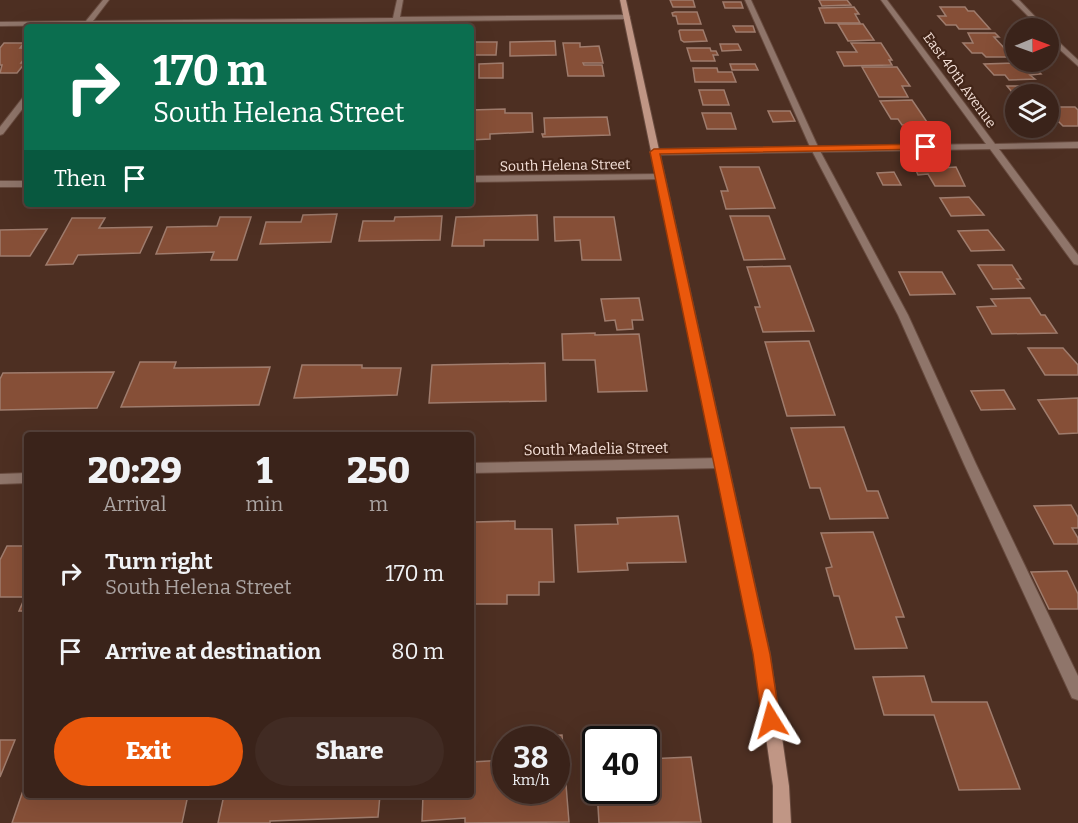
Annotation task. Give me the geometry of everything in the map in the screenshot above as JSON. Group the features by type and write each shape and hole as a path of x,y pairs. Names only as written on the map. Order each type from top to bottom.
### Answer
{"street":[{"path":"87,24 106,0"},
{"path":"396,18 400,0"},
{"path":"623,0 762,654 781,786 782,823"},
{"path":"748,0 815,149 903,315 1078,693"},
{"name":"East 40th Avenue","path":"884,0 1078,262"},
{"path":"1015,0 1033,18"},
{"path":"130,24 396,18 627,17"},
{"path":"0,24 24,24"},
{"path":"1059,45 1078,63"},
{"path":"0,132 24,102"},
{"path":"654,152 1078,145"},
{"name":"South Helena Street","path":"474,179 660,177"},
{"path":"0,184 24,184"},
{"name":"South Madelia Street","path":"474,468 721,463"},
{"path":"0,479 24,478"}],"building":[{"path":"670,0 693,0 695,7 673,7"},
{"path":"819,0 847,0 851,5 822,6"},
{"path":"723,2 741,2 743,8 725,8"},
{"path":"854,7 859,14 855,14 860,23 825,23 819,8"},
{"path":"940,7 965,7 968,11 974,11 990,29 959,29 956,25 946,25 938,16 946,16"},
{"path":"697,12 701,24 678,24 676,16 672,13"},
{"path":"838,24 863,24 874,40 848,41"},
{"path":"733,26 753,26 755,32 736,32"},
{"path":"680,30 703,30 707,41 684,42 681,40"},
{"path":"968,33 995,33 999,37 994,37 1005,49 1005,57 986,57 982,53 972,53 963,43 973,43"},
{"path":"555,41 556,55 510,56 510,42"},
{"path":"474,42 497,42 496,55 474,55"},
{"path":"4,43 24,43 20,48 24,48 24,59 21,63 24,64 17,73 0,73 2,65 0,65 0,48"},
{"path":"563,43 580,43 580,47 599,46 603,63 583,63 584,65 602,65 604,76 568,76"},
{"path":"851,43 881,43 892,60 889,60 892,65 844,66 837,52 857,52"},
{"path":"720,44 738,44 741,50 722,51"},
{"path":"687,48 710,48 718,55 713,55 715,61 691,61"},
{"path":"503,63 503,78 479,78 479,64"},
{"path":"1005,63 1005,72 1039,72 1041,74 1030,75 1035,79 1009,80 1005,75 994,75 984,64"},
{"path":"730,64 755,64 758,70 732,70"},
{"path":"862,67 897,67 910,86 902,86 908,97 879,97"},
{"path":"693,68 717,68 718,72 732,72 736,82 695,82"},
{"path":"699,90 724,90 729,105 703,105"},
{"path":"912,100 929,125 902,125 898,119 891,119 880,101"},
{"path":"1059,107 1075,107 1078,110 1078,126 1063,126 1059,122"},
{"path":"505,109 505,113 532,113 533,132 490,134 490,139 474,140 474,110"},
{"path":"768,111 790,111 795,121 773,122"},
{"path":"702,113 731,113 736,129 707,129"},
{"path":"607,117 610,135 543,137 542,134 545,134 544,118"},
{"path":"925,163 937,163 940,168 956,167 965,186 935,186 928,174 918,175 915,168 927,168"},
{"path":"720,167 759,167 775,208 726,209 721,191 728,191"},
{"path":"894,172 901,185 883,185 877,173"},
{"path":"969,197 984,215 951,216 940,198"},
{"path":"337,214 331,242 260,244 266,222 301,222 303,215"},
{"path":"537,215 538,240 484,240 484,246 452,246 456,217"},
{"path":"442,216 440,240 359,241 363,221 394,221 395,217"},
{"path":"730,216 769,216 785,259 744,260"},
{"path":"220,217 251,217 237,260 211,260 214,252 156,254 167,227 217,226"},
{"path":"554,217 614,217 621,260 582,260 580,240 555,241"},
{"path":"72,218 105,218 99,228 152,227 140,253 78,255 73,264 46,265"},
{"path":"47,229 30,256 0,256 0,230"},
{"path":"988,230 1004,250 971,251 958,231"},
{"path":"978,265 1012,265 1021,279 1017,279 1024,288 993,289"},
{"path":"790,266 814,331 763,332 755,307 760,307 747,267"},
{"path":"899,272 942,272 955,294 910,295"},
{"path":"639,298 643,320 632,320 633,329 617,330 615,320 605,321 601,299"},
{"path":"1030,298 1057,333 992,334 977,307 996,306 991,299"},
{"path":"595,333 595,335 639,334 647,391 598,392 595,360 563,360 562,334"},
{"path":"809,341 835,415 787,416 765,342"},
{"path":"1028,348 1063,348 1078,365 1078,375 1045,375"},
{"path":"140,362 176,362 174,368 270,367 259,405 121,407"},
{"path":"545,363 546,401 429,403 432,365"},
{"path":"302,365 362,365 362,368 401,368 397,395 294,398"},
{"path":"114,372 97,408 0,410 0,379 3,373"},
{"path":"1004,390 1015,409 981,410 971,391"},
{"path":"1078,398 1078,433 1059,434 1038,400"},
{"path":"844,427 867,491 878,491 888,518 830,519 820,488 810,488 791,428"},
{"path":"1071,505 1078,517 1078,528 1072,528 1078,538 1078,544 1054,544 1034,506"},
{"path":"678,516 686,562 627,563 628,570 578,572 575,525 618,524 617,518"},
{"path":"515,521 515,529 552,529 554,582 539,582 539,595 507,595 507,604 474,604 475,522"},
{"path":"873,532 904,617 896,617 907,648 855,649 839,596 834,596 826,568 832,567 821,533"},
{"path":"7,546 24,546 24,597 0,597 0,560"},
{"path":"1067,571 1078,594 1078,609 1049,609 1031,572"},
{"path":"24,599 24,611 19,611"},
{"path":"924,676 932,702 987,702 1020,789 959,790 934,715 884,715 873,677"},
{"path":"0,740 15,740 0,777"},
{"path":"691,757 701,822 599,823 598,804 660,804 660,758"},
{"path":"492,761 492,804 568,804 569,822 465,823 465,818 422,821 423,798 474,798 474,762"},
{"path":"24,788 24,798 187,798 182,823 12,823"},
{"path":"223,798 380,798 378,817 270,821 270,823 218,823"}],"route":[{"path":"771,720 762,654 654,152 926,147"}]}
